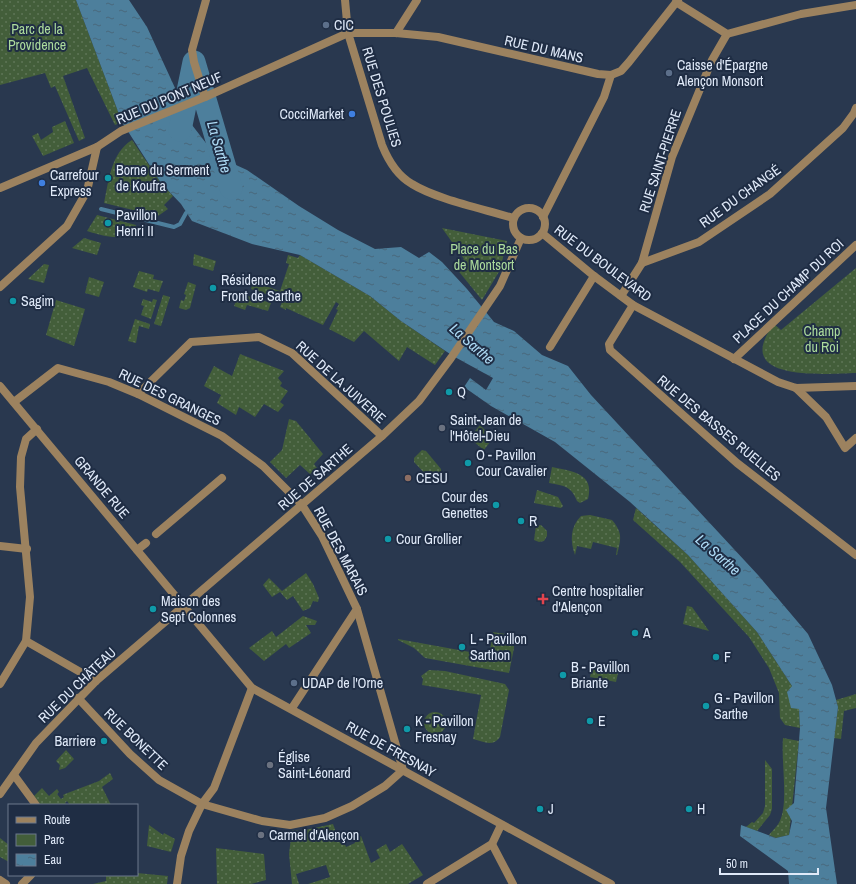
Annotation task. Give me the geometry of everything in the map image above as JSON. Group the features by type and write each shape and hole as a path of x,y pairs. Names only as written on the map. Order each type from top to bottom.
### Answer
{"street":[{"path":"205,97 194,62 192,50 206,0"},
{"name":"RUE DES POULIES","path":"344,0 348,33 386,154 402,177 411,184 428,192 513,218"},
{"path":"396,32 417,0"},
{"path":"543,217 604,97 611,75 621,71 677,1 727,34 801,14 856,5"},
{"name":"RUE DU MANS","path":"348,33 396,32 438,37 578,71 611,75"},
{"name":"RUE DU PONT NEUF","path":"0,188 97,147 121,131 189,104 348,33"},
{"name":"RUE SAINT-PIERRE","path":"621,296 642,263 672,157 712,60 727,34"},
{"name":"RUE DU CHANGÉ","path":"642,263 699,242 770,194 842,128 855,112"},
{"path":"0,287 67,226 87,191 97,147"},
{"path":"527,207 537,210 543,217 545,224 542,233 532,239 521,238 514,230 513,218 518,211 527,207"},
{"name":"RUE DU BOULEVARD","path":"542,233 594,276 633,305 734,359"},
{"name":"RUE DE SARTHE","path":"183,605 382,436 419,401 451,358 500,286 521,238"},
{"name":"PLACE DU CHAMP DU ROI","path":"856,245 734,359 778,382 796,388 856,386"},
{"path":"550,347 594,276"},
{"name":"RUE DES BASSES RUELLES","path":"633,305 609,344 610,350 737,463 856,555"},
{"name":"RUE DE LA JUIVERIE","path":"138,394 191,342 259,337 292,353 382,436"},
{"name":"RUE DES GRANGES","path":"14,402 58,368 109,382 138,394 222,436 263,466 302,505"},
{"name":"GRANDE RUE","path":"0,386 183,605"},
{"name":"PLACE DU CHAMP DU ROI","path":"796,388 826,417 845,448 856,438"},
{"path":"0,684 26,641 30,597 27,549 20,487 21,457 26,439 37,429"},
{"path":"156,534 222,478"},
{"name":"RUE DES MARAIS","path":"292,708 357,609 322,536 302,505"},
{"path":"137,550 146,543"},
{"path":"0,546 27,549"},
{"name":"RUE DU CHÂTEAU","path":"0,794 36,744 78,698 183,605"},
{"name":"RUE DE FRESNAY","path":"183,605 252,688 292,708 501,825 611,884"},
{"path":"357,609 403,770"},
{"path":"26,641 96,681"},
{"path":"178,884 181,856 189,831 202,804 214,788 252,688"},
{"name":"RUE BONETTE","path":"78,698 130,754 159,780 202,804 262,821 290,825 325,818 352,806 385,786 403,770"},
{"path":"14,775 35,804"},
{"path":"428,884 492,844 501,825"},
{"path":"492,844 513,884"},
{"path":"22,884 30,876"},
{"path":"0,880 6,884"}],"green space":[{"name":"Parc de la Providence","path":"0,0 76,0 122,122 115,125 87,68 63,76 85,138 79,141 55,86 51,88 45,73 0,85"},
{"path":"65,121 74,143 43,156 32,136 38,133 41,140 53,132 52,127"},
{"path":"132,140 161,183 173,196 164,205 168,209 158,216 104,203 115,160 119,152"},
{"path":"97,215 136,225 133,234 116,237 104,236 87,231"},
{"name":"Place du Bas de Montsort","path":"442,228 507,241 500,270 482,300 456,268 464,259"},
{"path":"84,238 101,243 97,255 72,248"},
{"path":"194,254 216,261 213,271 193,265"},
{"path":"288,255 298,258 300,255 370,296 401,321 445,351 435,365 407,347 399,361 364,331 354,342 329,329 338,310 336,309 339,304 336,302 323,325 286,308 286,310 280,307 283,300 251,289 253,282 280,291 289,264 286,263"},
{"path":"44,264 49,265 44,283 28,279"},
{"name":"Champ du Roi","path":"856,268 856,373 804,373 786,371 772,365 764,356 764,343 774,324 781,330"},
{"path":"139,271 154,275 153,279 163,281 159,292 148,289 147,292 133,287"},
{"path":"89,277 104,282 99,297 85,293"},
{"path":"188,282 196,285 190,308 186,310 179,308 181,300 184,301 186,295 184,294"},
{"path":"239,293 271,303 268,311 247,305 245,310 234,306"},
{"path":"163,295 170,297 161,326 154,324"},
{"path":"143,299 152,302 153,299 157,300 151,319 141,315 144,306 141,305"},
{"path":"56,300 85,309 74,346 46,335"},
{"path":"135,319 150,324 149,329 139,326 136,343 128,341"},
{"path":"240,354 284,371 278,378 282,383 280,386 288,391 280,402 284,405 278,412 264,404 255,417 239,407 236,415 217,403 221,395 204,386 214,366 232,376"},
{"path":"289,419 296,421 323,454 314,464 317,468 310,474 300,465 286,478 270,462 282,450"},
{"path":"480,425 493,438 484,450 469,438"},
{"path":"422,450 426,451 441,469 441,473 434,479 430,479 414,462 414,458"},
{"path":"552,467 574,472 585,479 589,490 588,499 580,503 567,488 549,483"},
{"path":"537,490 558,497 563,506 561,508 534,503"},
{"path":"636,508 688,555 757,632 792,686 799,709 800,728 785,725 780,718 779,693 769,668 749,637 680,562 633,520"},
{"path":"590,515 612,520 616,525 620,536 617,555 617,548 593,542 591,549 577,546 575,555 572,545 573,529 577,520 581,516"},
{"path":"541,525 547,531 547,536 544,541 539,542 534,540 536,526"},
{"path":"306,573 319,598 318,602 313,601 310,608 303,611 293,596 287,600 280,592 272,597 263,585 269,578 282,591"},
{"path":"687,606 692,607 709,631 683,624"},
{"path":"303,616 317,621 315,625 306,625 311,633 289,648 286,644 264,661 249,648 272,631 276,637"},
{"path":"493,632 506,634 514,640 509,673 425,658 414,648 398,640 481,654 480,660 488,661"},
{"path":"593,664 619,669 616,682 590,677"},
{"path":"429,670 445,671 505,684 509,690 500,737 491,743 473,739 481,695 422,685 423,679 421,676"},
{"path":"856,694 856,708 844,711 841,739 834,738 838,707 836,700"},
{"path":"435,712 443,715 446,723 443,731 435,734 427,731 424,723 427,715"},
{"path":"783,738 799,741 789,835 776,838 769,835 779,823 783,810"},
{"path":"66,750 74,759 65,768 59,770 60,765 56,761"},
{"path":"765,760 772,769 772,809 770,815 757,831 746,827 752,822 754,823 763,813 765,806"},
{"path":"110,773 113,779 102,787 110,804 69,804 67,801 65,803 66,804 40,804 34,796 42,788 49,796 57,789 59,792 57,794 61,799 64,797 63,795 99,781"},
{"path":"333,824 340,843 344,842 346,847 355,843 354,839 361,836 371,863 380,858 376,850 386,844 390,852 402,844 423,875 408,884 308,884 330,877 326,865 296,874 299,884 292,884 289,854 292,830 300,831"},
{"path":"149,825 163,835 164,833 175,839 171,852 147,846"},
{"path":"0,838 8,844 8,861 0,857"},
{"path":"216,848 264,854 266,880 251,884 217,884"},
{"path":"138,873 168,876 167,884 93,884 106,881 106,876 138,876"}],"water":[{"path":"76,0 129,0 147,27 192,125 216,156 247,170 299,206 338,230 375,249 401,247 419,258 429,252 442,262 467,289 494,322 514,331 542,355 568,366 591,395 758,575 808,634 832,685 838,707 826,808 837,884 789,884 788,871 740,836 741,825 776,838 789,835 792,821 786,810 794,803 800,728 799,709 791,708 787,692 792,686 757,632 688,555 630,502 555,442 491,406 464,387 470,378 486,390 493,378 453,356 401,321 370,296 300,255 252,244 192,221 181,204 161,183 122,122"}],"waterway":[{"name":"La Sarthe","path":"180,130 194,62 231,188"},
{"path":"101,209 174,227 180,224 186,213"}],"place":[{"name":"CIC","path":"326,25"},
{"name":"Caisse d'Épargne Alençon Monsort","path":"669,73"},
{"name":"CocciMarket","path":"352,114"},
{"name":"Borne du Serment de Koufra","path":"108,178"},
{"name":"Carrefour Express","path":"42,183"},
{"name":"Pavillon Henri II","path":"108,223"},
{"name":"Résidence Front de Sarthe","path":"213,288"},
{"name":"Sagim","path":"13,301"},
{"name":"Q","path":"449,392"},
{"name":"Saint-Jean de l'Hôtel-Dieu","path":"442,428"},
{"name":"O - Pavillon Cour Cavalier","path":"468,463"},
{"name":"CESU","path":"408,478"},
{"name":"Cour des Genettes","path":"496,505"},
{"name":"R","path":"521,521"},
{"name":"Cour Grollier","path":"388,539"},
{"name":"Centre hospitalier d'Alençon","path":"543,599"},
{"name":"Maison des Sept Colonnes","path":"153,609"},
{"name":"A","path":"635,633"},
{"name":"L - Pavillon Sarthon","path":"462,647"},
{"name":"F","path":"716,657"},
{"name":"B - Pavillon Briante","path":"563,675"},
{"name":"UDAP de l'Orne","path":"294,683"},
{"name":"G - Pavillon Sarthe","path":"706,706"},
{"name":"E","path":"590,721"},
{"name":"K - Pavillon Fresnay","path":"407,729"},
{"name":"Barriere","path":"104,741"},
{"name":"Église Saint-Léonard","path":"270,765"},
{"name":"J","path":"540,809"},
{"name":"H","path":"689,809"},
{"name":"Carmel d'Alençon","path":"261,835"}]}
